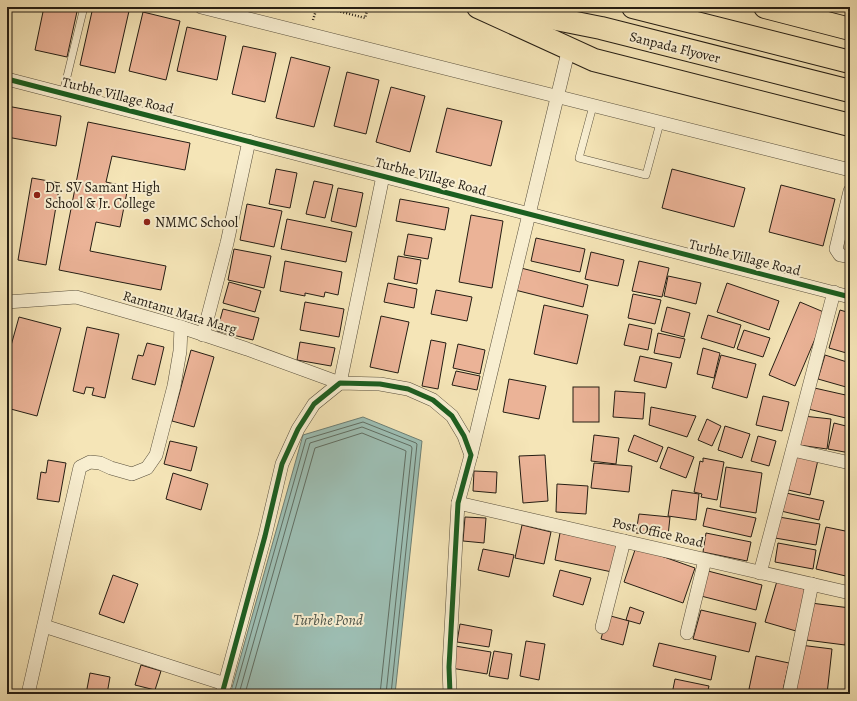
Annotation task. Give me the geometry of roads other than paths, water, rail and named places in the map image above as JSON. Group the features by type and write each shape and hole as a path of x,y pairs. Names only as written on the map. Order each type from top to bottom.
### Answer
{"highway":[{"path":"478,7 594,60 850,124"},
{"name":"Sanpada Flyover","path":"498,7 601,28 850,91"},
{"name":"Sanpada Flyover","path":"634,7 850,62"},
{"path":"765,7 850,29"}],"street":[{"path":"201,7 850,170"},
{"path":"450,694 458,503 568,48"},
{"name":"Turbhe Village Road","path":"7,79 850,296"},
{"path":"203,334 226,243 249,141"},
{"path":"44,626 223,689 265,536 282,464 298,429 314,404 340,383 383,176"},
{"path":"850,191 836,249 840,255 850,257"},
{"path":"760,573 834,292"},
{"name":"Ramtanu Mata Marg","path":"7,302 76,297 203,334 340,383 380,384 408,389 433,400 452,416 464,436 471,454"},
{"path":"28,694 80,467 90,462 100,463 132,474 147,468 156,455 172,393 180,351 181,327"},
{"path":"793,450 850,463"},
{"name":"Post Office Road","path":"458,503 850,593"},
{"path":"602,627 624,541"},
{"path":"687,633 705,560"},
{"path":"790,694 812,584"}],"lane":[{"path":"63,93 84,7"},
{"path":"593,106 579,158 646,175 660,123"}],"water":[{"name":"Turbhe Pond","path":"363,417 422,441 395,694 232,694 231,691 303,435"}],"place":[{"name":"Dr. SV Samant High School & Jr. College","path":"37,195"},
{"name":"NMMC School","path":"147,222"}]}
